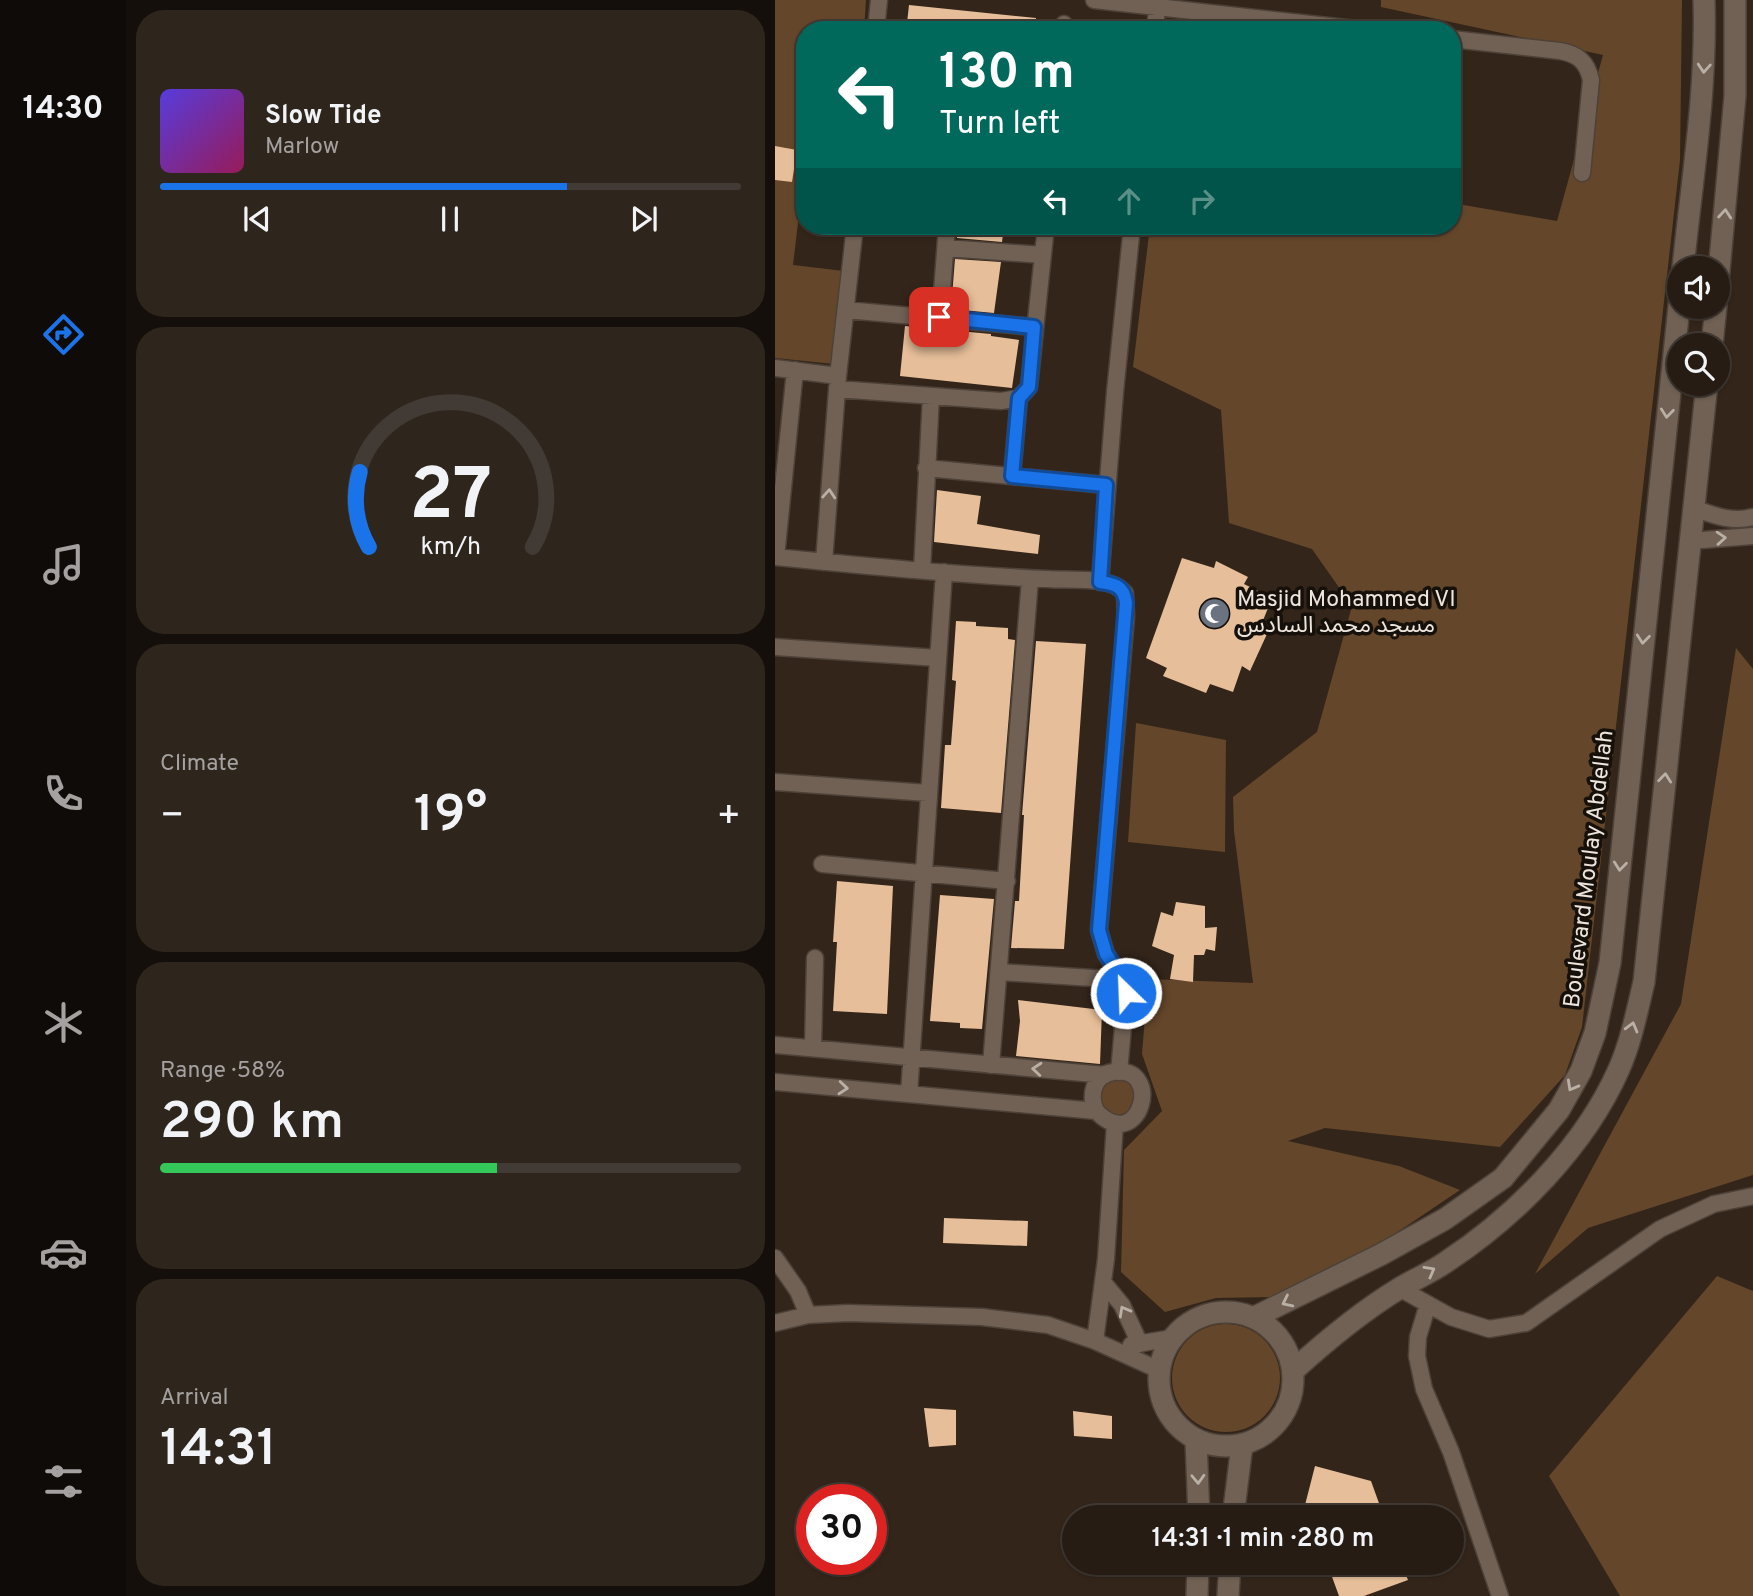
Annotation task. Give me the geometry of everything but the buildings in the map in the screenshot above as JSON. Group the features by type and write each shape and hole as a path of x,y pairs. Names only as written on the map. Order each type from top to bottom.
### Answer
{"main road":[{"path":"1684,256 1702,94 1704,0"},
{"path":"1720,256 1735,96 1735,0"},
{"name":"Boulevard Moulay Abdellah","path":"1255,1317 1382,1254 1476,1199 1502,1178 1559,1110 1581,1071 1595,1033 1610,963 1678,319"},
{"path":"1294,1370 1332,1336 1399,1288 1445,1263 1513,1212 1578,1139 1600,1106 1620,1068 1644,982 1706,396"},
{"path":"1219,1311 1238,1312 1255,1317 1281,1338 1294,1370 1291,1403 1271,1430 1242,1445 1219,1447 1196,1440 1171,1418 1163,1403 1159,1370 1163,1353 1172,1338 1185,1325 1201,1316 1219,1311"},
{"path":"1196,1440 1199,1505"},
{"path":"1234,1505 1242,1445"},
{"path":"1197,1596 1198,1575"},
{"path":"1228,1596 1229,1575"}],"street":[{"path":"877,21 879,0"},
{"path":"1094,0 1157,7 1186,5 1301,21"},
{"path":"1156,21 1157,7"},
{"path":"1461,40 1560,51 1581,59 1591,80 1582,173"},
{"path":"824,562 838,382 854,235"},
{"path":"939,317 947,235"},
{"path":"1012,476 1019,398 1029,387 1045,235"},
{"path":"1100,582 1106,485 1131,235"},
{"path":"946,248 1043,255"},
{"path":"846,310 1034,327"},
{"path":"775,368 795,370 838,382 931,396 1001,401 1019,398"},
{"path":"795,370 775,557 1030,579 1100,582 1120,587 1125,593 1099,930 1106,954 1123,980 1126,993 1112,1074"},
{"path":"922,570 931,396"},
{"path":"926,468 1106,485"},
{"path":"1693,508 1739,521 1753,517"},
{"path":"1690,541 1753,536"},
{"path":"909,1094 944,572"},
{"path":"991,1065 1030,579"},
{"path":"775,647 938,658"},
{"path":"775,782 928,793"},
{"path":"822,864 1007,881"},
{"path":"813,1048 815,958"},
{"path":"1000,972 1123,980"},
{"path":"775,1045 991,1065 1112,1074 1132,1076 1140,1084 1143,1099 1136,1116 1124,1123 1103,1119 1092,1103 1092,1091 1099,1079 1112,1074"},
{"path":"775,1082 1096,1111"},
{"path":"1095,1341 1106,1259 1115,1123"},
{"path":"1399,1288 1451,1317 1489,1329 1526,1323 1660,1229 1714,1204 1753,1196"},
{"path":"775,1258 798,1291 808,1315"},
{"path":"1103,1282 1121,1305 1140,1343"},
{"path":"1428,1304 1418,1337 1417,1356 1424,1389 1461,1480 1500,1596"},
{"path":"775,1323 808,1315 848,1313 982,1317 1048,1325 1095,1341 1159,1370"},
{"path":"1111,1349 1172,1338"}],"shaded area":[{"path":"775,0 866,0 865,21 796,21 797,235 793,265 844,271 834,364 775,358"},
{"path":"1381,0 1682,0 1680,160 1669,256 1667,256 1582,1027 1565,1075 1500,1147 1325,1128 1288,1141 1399,1166 1460,1190 1371,1250 1276,1297 1216,1298 1165,1312 1121,1272 1124,1150 1162,1111 1142,1054 1148,979 1253,983 1234,831 1233,797 1317,732 1352,606 1312,549 1229,523 1221,410 1133,367 1149,235 1461,235 1461,205 1557,221 1603,55 1461,24 1461,21 1446,21 1381,7"},
{"path":"1736,648 1753,669 1753,1175 1588,1228 1535,1274 1681,1004"},
{"path":"1136,723 1226,740 1225,852 1128,842"},
{"path":"1117,1079 1129,1085 1135,1097 1129,1109 1117,1115 1105,1109 1099,1097 1105,1085"},
{"path":"1717,1276 1753,1291 1753,1596 1620,1596 1549,1476"},
{"path":"1226,1324 1247,1328 1264,1340 1276,1357 1280,1378 1276,1399 1264,1416 1247,1428 1226,1432 1205,1428 1188,1416 1176,1399 1172,1378 1176,1357 1188,1340 1205,1328"}],"place":[{"name":"Masjid Mohammed VI مسجد محمد السادس","path":"1214,613"}],"route":[{"path":"939,317 1034,327 1029,387 1019,398 1012,476 1106,485 1100,582 1111,583 1125,593 1126,617 1099,930 1106,954 1117,968 1126,993"}]}
